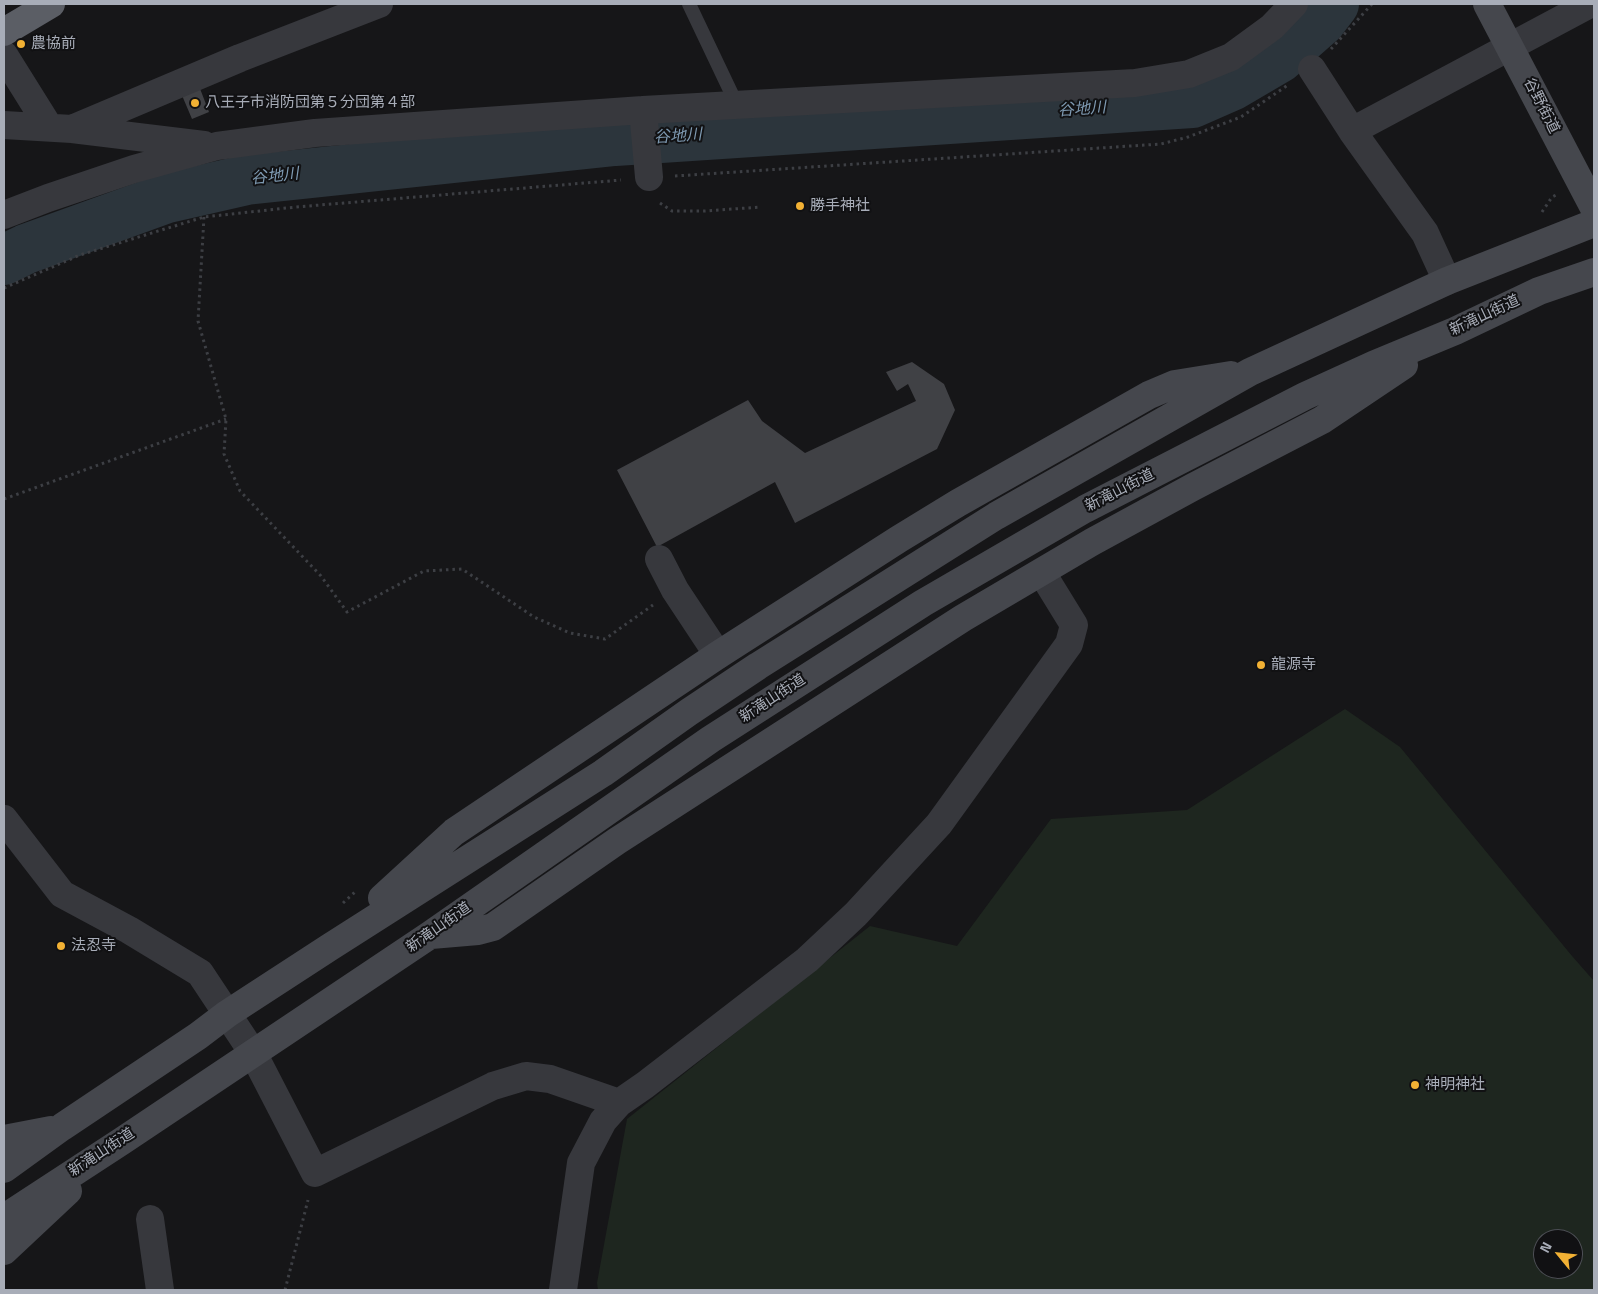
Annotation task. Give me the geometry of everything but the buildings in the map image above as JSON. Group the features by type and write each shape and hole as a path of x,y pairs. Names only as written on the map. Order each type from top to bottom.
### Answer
{"highway":[{"path":"4,32 51,4"}],"main road":[{"name":"谷野街道","path":"1488,4 1594,208"},
{"path":"4,1169 198,1036 227,1014 602,773 688,712 742,677 996,516 1250,372 1447,281 1594,223"},
{"name":"新滝山街道","path":"4,1218 254,1054 430,935 711,739 973,573 1085,510 1305,396 1373,364 1455,331 1539,291 1594,272"},
{"path":"430,935 478,931 493,927 617,841 962,618 1042,573 1092,542 1322,420 1455,331"},
{"path":"330,947 454,832 718,655 958,502 1149,395 1176,384 1250,372"},
{"path":"4,1139 62,1128"},
{"path":"4,1251 122,1141"}],"street":[{"path":"60,128 379,4"},
{"path":"4,215 134,169 217,146 315,133 643,117 737,105 1135,83 1188,74 1231,57 1272,27 1294,4"},
{"path":"1352,131 1590,4"},
{"path":"4,55 60,128"},
{"path":"1312,68 1352,131 1425,234 1447,281"},
{"path":"643,117 648,170"},
{"path":"4,125 60,128 217,146"},
{"path":"659,559 675,590 718,655"},
{"path":"563,1290 581,1163 603,1121 619,1102 645,1085 808,960 856,914 939,824 1069,644 1074,625 1042,573"},
{"path":"4,819 62,894 129,930 200,973 254,1054 315,1173 493,1086 526,1076 550,1079 619,1102"},
{"path":"150,1219 160,1290"}],"lane":[{"path":"689,4 737,105"}],"path":[{"path":"4,288 80,255 204,217 648,170 1161,144 1188,137 1241,117 1312,68 1372,4"},
{"path":"648,170 659,202 672,211 761,207"},
{"path":"204,217 198,321 226,419 224,454 240,491 321,576 347,612 424,571 462,569 534,617 570,633 605,639 675,590"},
{"path":"4,499 226,419"},
{"path":"285,1290 315,1173"}],"shaded area":[{"path":"1345,709 1400,747 1594,981 1594,1290 598,1290 597,1283 627,1119 870,926 957,946 1051,819 1187,810"}],"waterway":[{"name":"谷地川","path":"4,260 26,249 167,198 246,180 615,141 1192,103 1233,85 1279,58 1321,21 1334,4"}],"place":[{"name":"農協前","path":"21,44"},
{"name":"八王子市消防団第５分団第４部","path":"195,103"},
{"name":"勝手神社","path":"800,206"},
{"name":"龍源寺","path":"1261,665"},
{"name":"法忍寺","path":"61,946"},
{"name":"神明神社","path":"1415,1085"}]}
